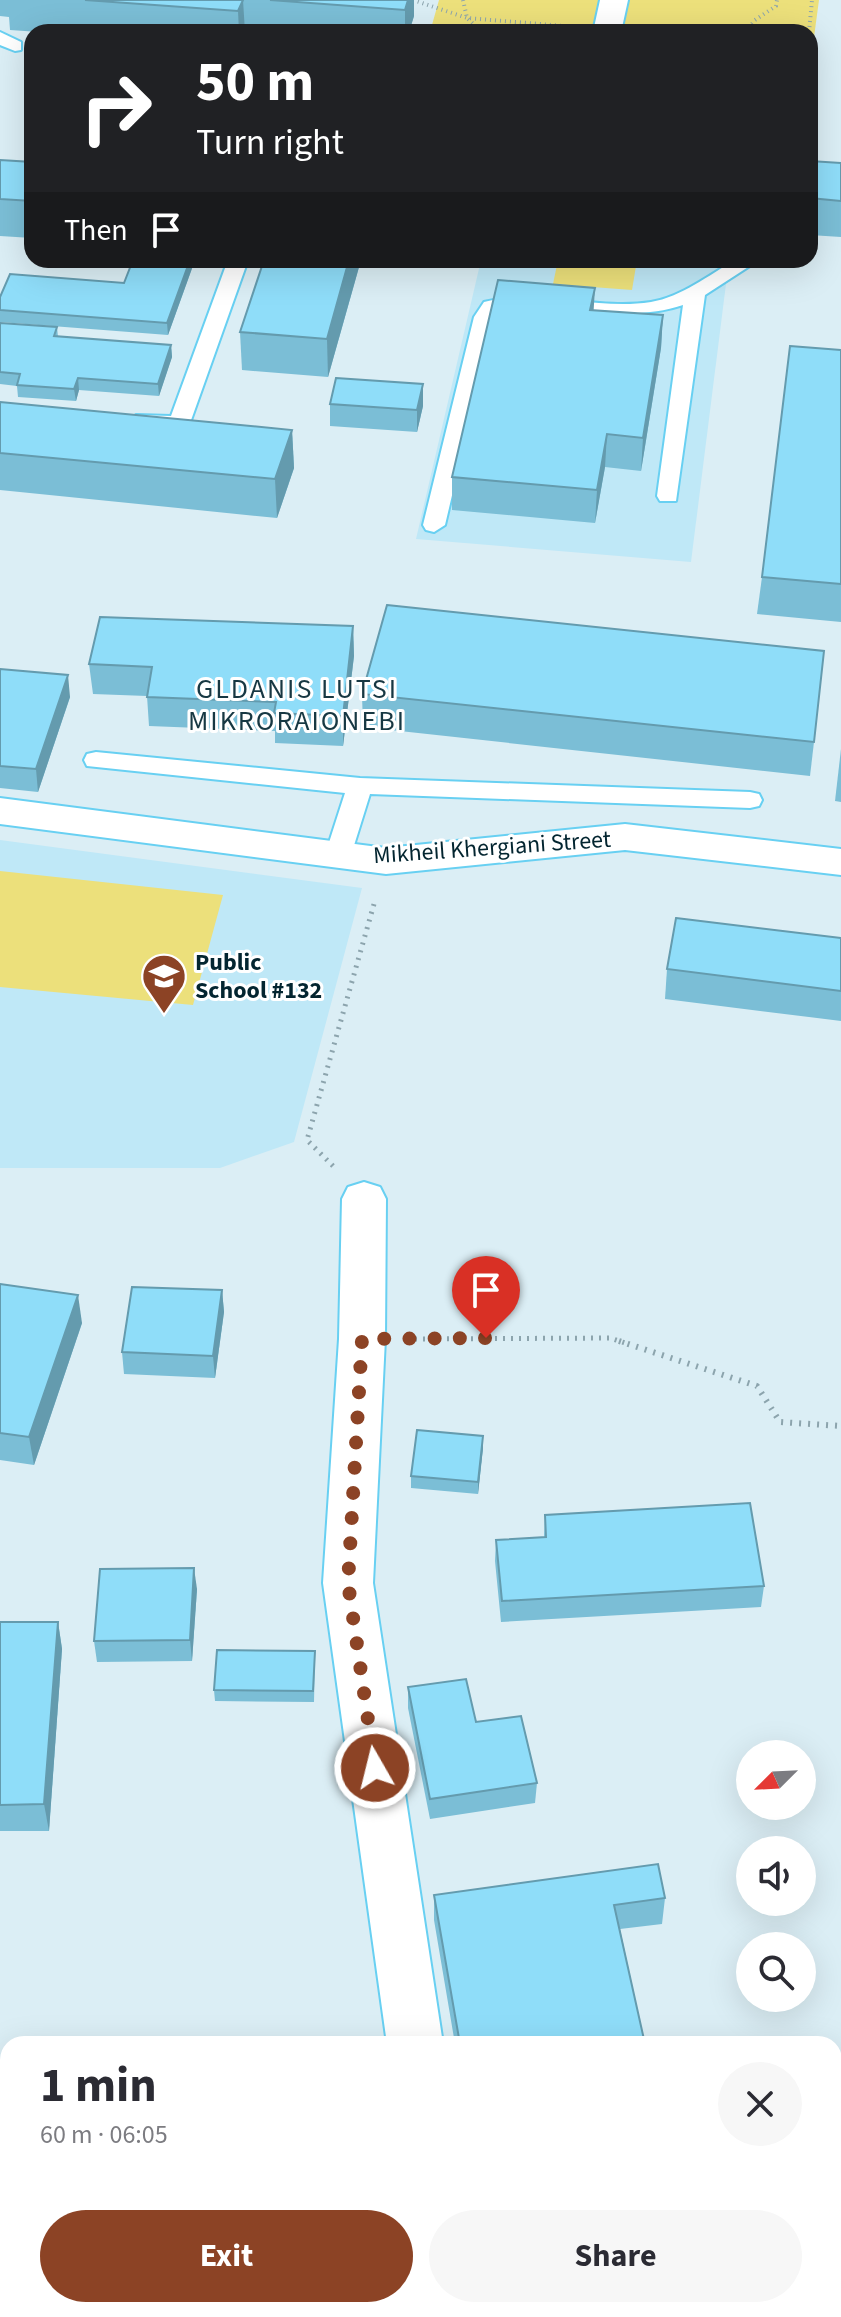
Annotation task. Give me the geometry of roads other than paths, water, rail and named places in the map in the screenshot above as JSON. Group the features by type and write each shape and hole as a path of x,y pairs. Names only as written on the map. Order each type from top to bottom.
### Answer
{"street":[{"path":"608,24 614,0"},
{"name":"Mikheil Khergiani Street","path":"0,811 386,861 625,837 841,862"},
{"path":"364,1199 362,1339 348,1583 414,2036"}],"lane":[{"path":"119,418 179,423 235,268"},
{"path":"434,525 484,317 491,306 517,302 648,308 695,292 736,268"},
{"path":"668,496 695,292"},
{"path":"96,760 360,786 750,800"},
{"path":"338,855 360,786"}],"place":[{"name":"Public School #132","path":"164,1015"}],"district":[{"name":"GLDANIS LUTSI MIKRORAIONEBI","path":"297,704"}]}
